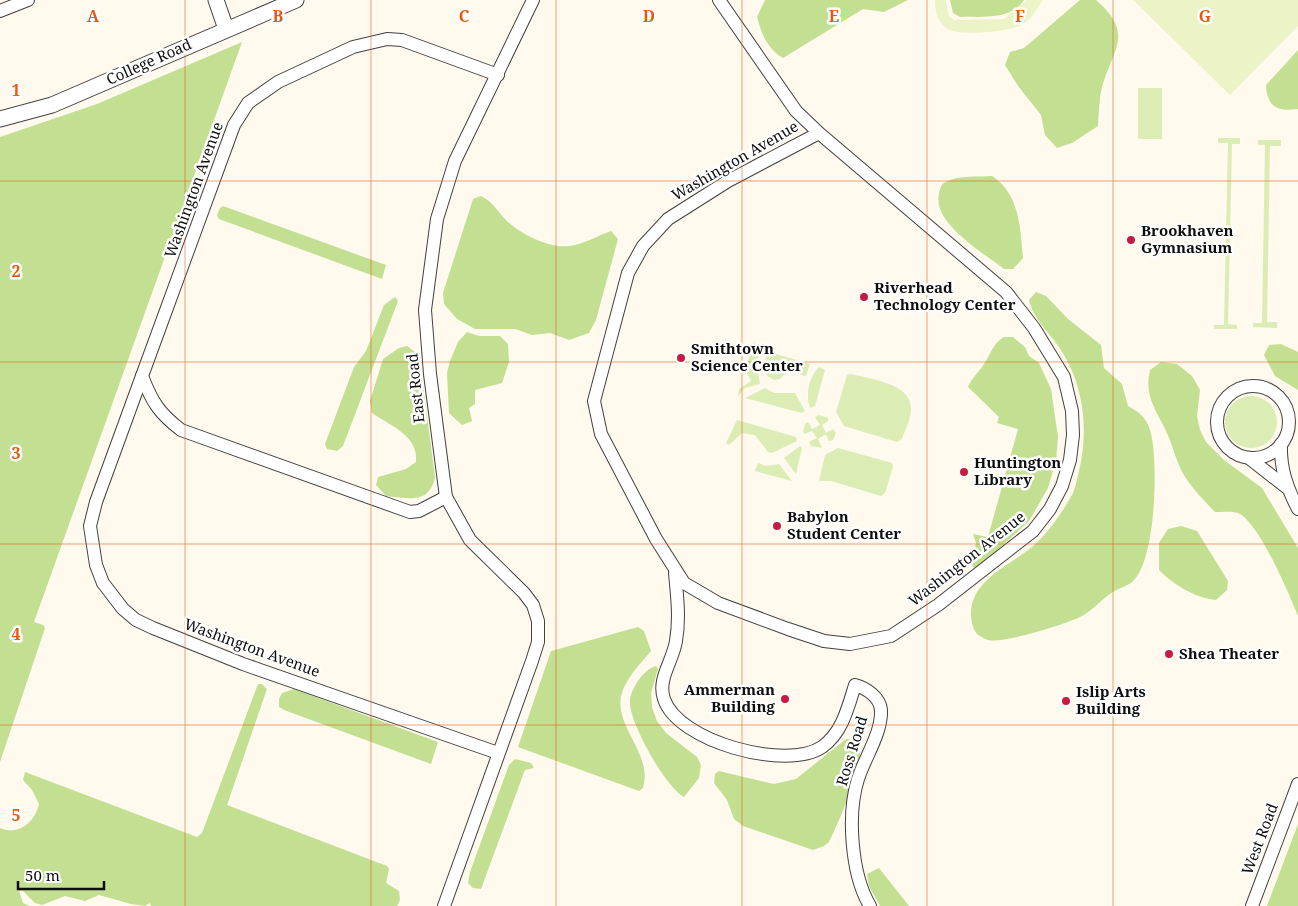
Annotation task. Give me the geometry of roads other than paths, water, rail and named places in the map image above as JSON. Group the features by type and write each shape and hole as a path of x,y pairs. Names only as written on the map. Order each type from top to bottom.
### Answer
{"street":[{"path":"0,11 28,0"},
{"path":"216,0 226,29"},
{"name":"College Road","path":"0,119 52,105 296,0"},
{"name":"East Road","path":"498,752 538,642 538,621 533,605 524,593 470,540 446,497 430,374 426,303 437,219 453,168 533,0"},
{"name":"Washington Avenue","path":"719,0 796,111 818,133 1006,292 1034,328 1064,377 1072,410 1074,435 1070,460 1062,486 1050,509 1033,530 938,605 891,636 850,644 824,641 718,603 691,589 675,571 601,434 594,400 628,273 643,246 668,219 728,181 818,133"},
{"name":"Washington Avenue","path":"498,75 402,40 387,39 353,47 278,82 248,103 234,125 96,502 90,526 96,565 112,596 136,620 243,664 498,752"},
{"path":"142,376 151,400 162,415 181,430 410,512 419,511 446,497"},
{"path":"1286,487 1249,458 1229,450 1222,441 1216,420 1219,410 1232,392 1242,388 1263,387 1298,409"},
{"path":"1280,398 1288,414 1289,424 1282,443 1280,457 1286,487 1298,509"},
{"path":"1249,458 1268,454 1298,431"},
{"name":"Washington Avenue","path":"675,571 678,602 676,642 663,680 663,698 670,712 684,726 715,742 785,757 806,755 821,747 840,728 855,685 865,688 872,694"},
{"name":"Ross Road","path":"870,906 854,858 853,806 858,780 876,734 880,718 880,703 872,694"},
{"path":"444,906 498,752"},
{"name":"West Road","path":"1252,906 1298,784"}],"place":[{"name":"Brookhaven Gymnasium","path":"1131,240"},
{"name":"Riverhead Technology Center","path":"864,297"},
{"name":"Smithtown Science Center","path":"681,358"},
{"name":"Huntington Library","path":"964,472"},
{"name":"Babylon Student Center","path":"777,526"},
{"name":"Shea Theater","path":"1169,654"},
{"name":"Ammerman Building","path":"785,699"},
{"name":"Islip Arts Building","path":"1066,701"}]}
